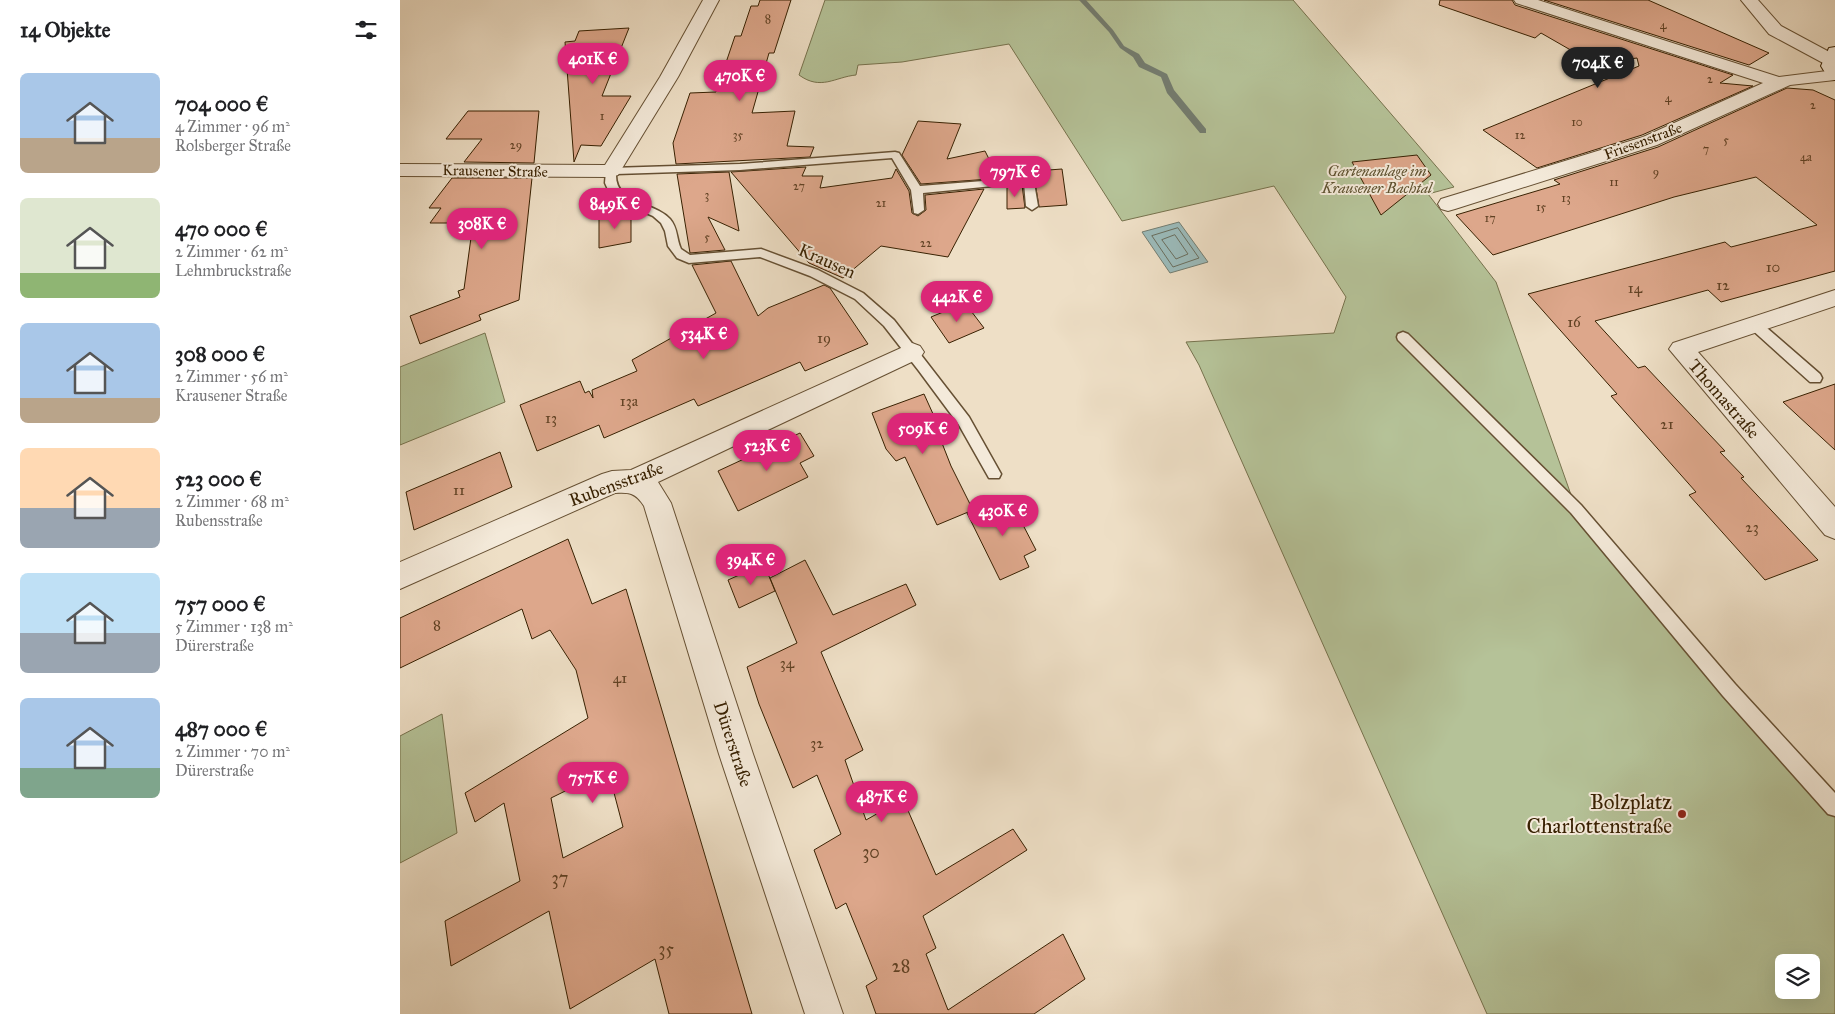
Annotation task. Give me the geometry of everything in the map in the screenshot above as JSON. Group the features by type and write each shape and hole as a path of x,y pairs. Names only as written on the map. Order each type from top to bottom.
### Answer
{"street":[{"path":"611,171 669,77 711,0"},
{"path":"1522,0 1780,83"},
{"path":"1749,0 1776,30 1834,65"},
{"name":"Friesenstraße","path":"1448,204 1650,141 1780,83 1834,65"},
{"name":"Krausener Straße","path":"400,170 611,171"},
{"name":"Thomastraße","path":"1835,298 1681,349 1835,527"},
{"name":"Rubensstraße","path":"400,576 612,482 634,481 912,352"},
{"name":"Dürerstraße","path":"634,481 649,490 657,503 736,754 824,1014"}],"lane":[{"name":"Krausener Straße","path":"611,171 740,167 895,155 917,190"},
{"name":"Krausen","path":"611,171 609,183 612,191 620,197 664,218 669,224 673,249 678,256 688,259 761,253 814,273 860,296 889,323 964,421 994,474"},
{"path":"918,210 917,190 1029,179 1032,206"},
{"path":"1755,324 1815,378"},
{"path":"1403,337 1576,509 1723,682 1835,807"}],"green space":[{"name":"Gartenanlage im Krausener Bachtal","path":"825,0 1293,0 1454,187 1428,194 1496,282 1576,509 1835,807 1835,1014 1487,1014 1199,365 1186,342 1334,333 1346,297 1274,186 1122,221 1009,44 902,62 858,65 856,75 821,83 807,80 799,75"},
{"path":"485,333 505,402 400,445 400,367"},
{"path":"442,714 457,833 400,863 400,736"}],"water":[{"path":"1179,222 1208,262 1170,273 1142,232"}],"building":[{"path":"760,0 791,0 774,53 769,53 752,113 795,111 787,146 814,147 810,157 676,164 673,143 690,93 716,92 735,36 741,36 751,6 758,6"},
{"path":"1440,0 1512,0 1515,5 1733,75 1720,83 1753,86 1642,135 1537,168 1483,130 1639,66 1637,58 1595,64 1541,33 1535,38 1439,5"},
{"path":"1544,0 1648,0 1769,53 1749,65"},
{"path":"629,28 602,96 631,96 601,146 581,145 574,162 565,42 575,41 579,31"},
{"path":"1787,88 1813,90 1835,100 1835,271 1721,302 1708,290 1595,321 1638,368 1645,366 1725,451 1720,452 1744,477 1741,478 1818,560 1765,580 1689,495 1696,492 1611,396 1617,394 1528,294 1725,242 1731,247 1817,225 1756,177 1674,197 1493,255 1456,215 1560,184 1554,180 1658,147"},
{"path":"468,111 539,111 534,163 464,162 482,139 446,139"},
{"path":"918,121 961,124 947,159 985,151 994,169 990,179 921,184 902,155"},
{"path":"1417,155 1431,175 1381,215 1352,162"},
{"path":"806,167 802,176 823,176 820,188 892,178 896,169 909,191 912,213 918,216 926,210 925,195 984,189 948,257 881,246 843,278 809,263 731,172"},
{"path":"1062,169 1067,205 1039,207 1034,176 1008,177 1008,173"},
{"path":"729,172 739,231 708,217 725,250 690,253 677,174"},
{"path":"452,178 532,178 519,300 479,315 481,320 420,344 410,316 460,297 458,291 464,289 473,223 430,223 441,208 429,208"},
{"path":"1022,185 1025,208 1007,209 1007,187"},
{"path":"631,212 631,242 599,248 599,218"},
{"path":"731,261 758,316 768,308 824,285 830,288 868,344 805,371 800,362 698,406 694,399 604,438 599,425 537,451 520,405 580,381 585,393 589,391 593,398 592,390 637,371 632,360 716,313 692,265"},
{"path":"965,303 984,328 949,343 931,317"},
{"path":"1835,384 1835,450 1783,402"},
{"path":"924,394 943,436 940,438 951,466 973,510 937,525 905,457 896,461 886,449 872,413"},
{"path":"800,433 814,456 800,463 808,477 738,511 718,471"},
{"path":"500,452 512,487 414,530 406,492"},
{"path":"1008,496 1036,550 1024,556 1029,567 1000,580 967,513"},
{"path":"568,539 592,604 626,589 752,1014 669,1014 655,959 570,1009 549,911 451,966 445,921 520,881 504,803 475,822 465,793 588,718 576,670 550,630 532,639 522,609 400,668 400,618","holes":["608,770 623,827 563,858 551,798"]},
{"path":"805,560 833,615 906,584 916,605 821,652 863,750 845,760 866,820 903,799 936,875 1013,829 1027,850 923,916 936,948 926,954 948,1010 1063,934 1085,979 1034,1014 876,1014 866,986 877,979 846,903 836,909 814,850 841,834 817,775 793,788 759,704 747,667 797,643 770,578"},
{"path":"764,564 775,591 739,608 728,580"}],"waterway":[{"path":"1082,0 1111,31 1122,47 1136,56 1142,65 1164,76 1170,91 1203,131"}],"place":[{"name":"Bolzplatz Charlottenstraße","path":"1682,814"}]}
